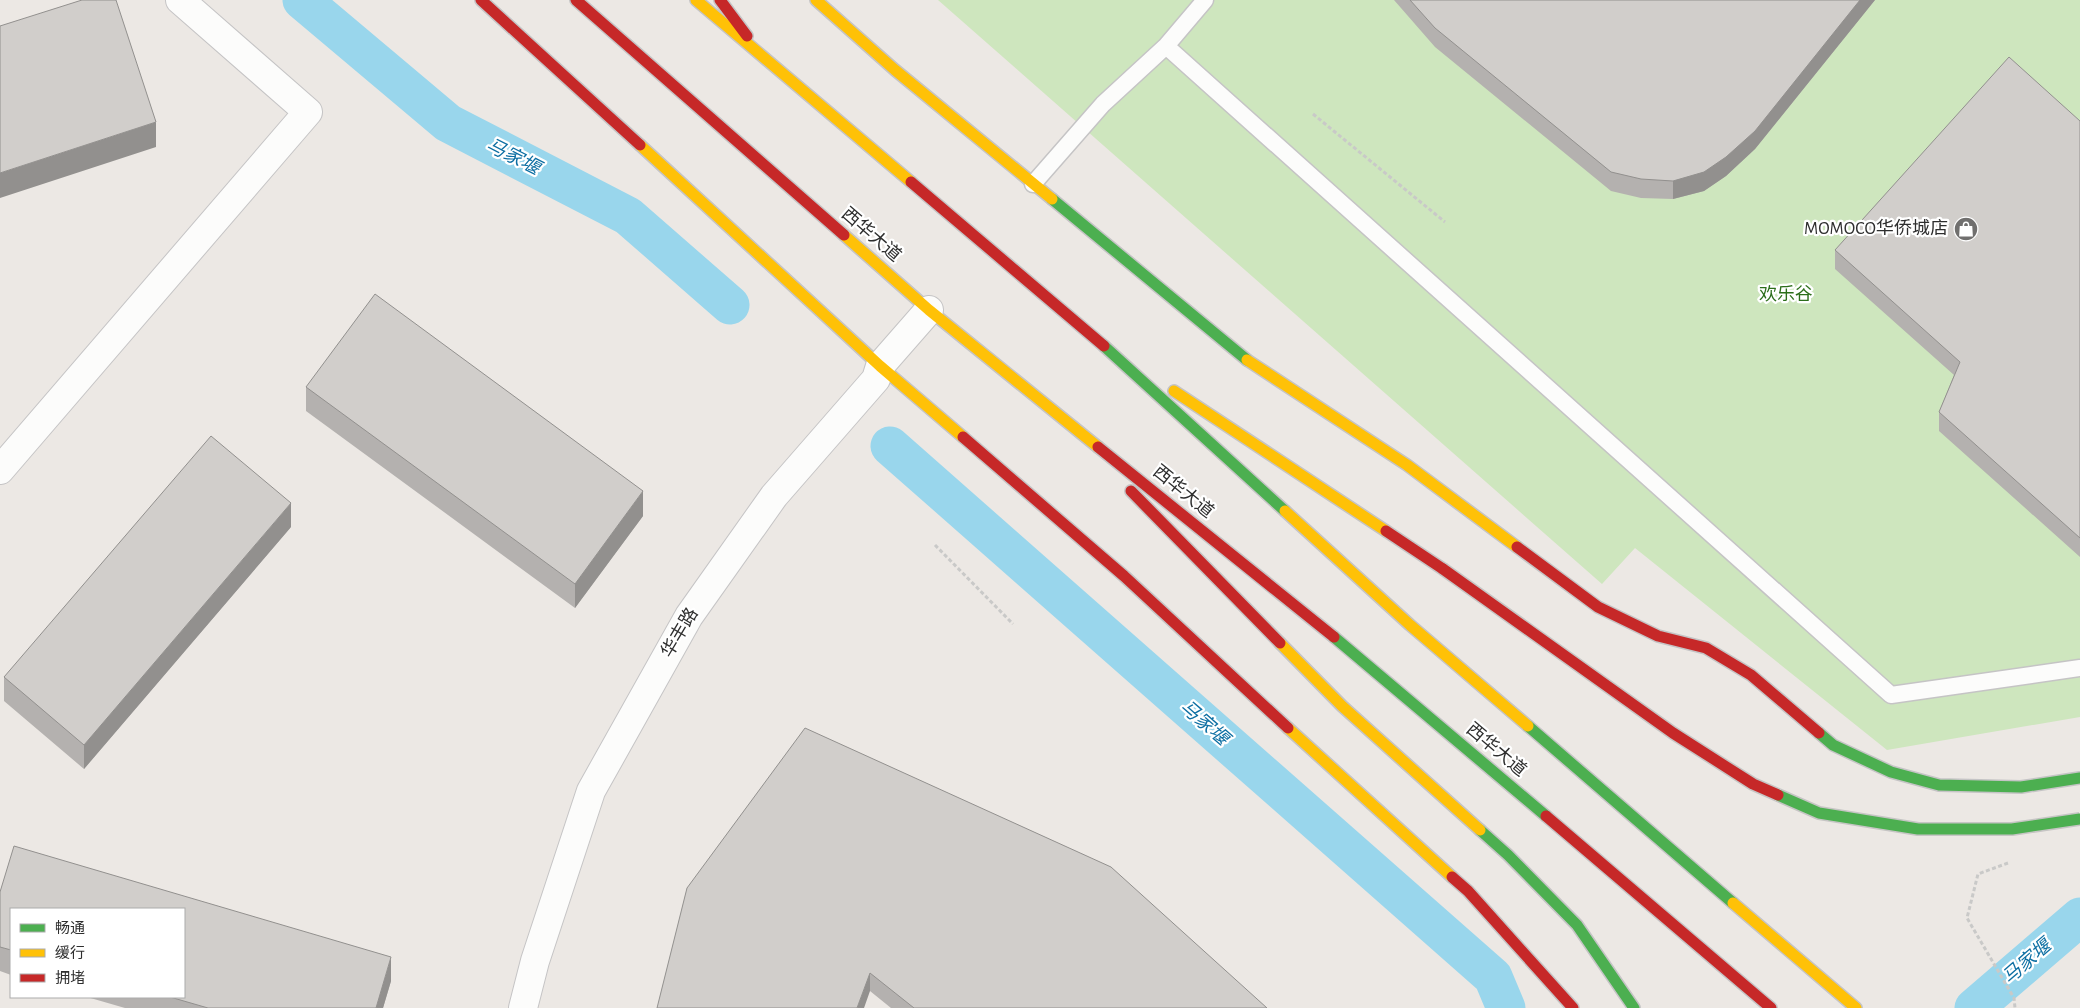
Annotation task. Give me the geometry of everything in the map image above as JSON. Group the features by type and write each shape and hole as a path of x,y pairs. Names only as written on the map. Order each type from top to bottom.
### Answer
{"main road":[{"path":"481,0 880,366 1124,576 1346,782 1468,891 1573,1008"},
{"path":"696,0 1100,342 1410,625 1856,1008"},
{"path":"720,0 762,56"},
{"path":"816,0 895,70 1256,368 1407,465 1598,607 1658,636 1706,648 1751,675 1833,745 1891,772 1939,784 2021,787 2080,778"},
{"name":"西华大道","path":"578,3 929,310 1374,669 1771,1008"},
{"path":"1100,342 1443,569 1673,733 1753,784 1819,813 1918,829 2012,829 2080,819"},
{"path":"1038,398 1342,706 1508,854 1577,924 1634,1008"}],"street":[{"path":"0,470 308,112 180,0"},
{"name":"华丰路","path":"523,1008 535,962 590,791 689,616 774,496 876,379 880,366 929,310"}],"lane":[{"path":"1033,184 1104,104 1166,46 1205,0"},
{"path":"1166,46 1891,695 2080,668"}],"path":[{"path":"1313,114 1445,222"},
{"path":"935,545 1013,624"},
{"path":"2014,861 1978,874 1967,918 2014,998 2015,1008"}],"green space":[{"name":"欢乐谷","path":"938,0 2080,0 2080,717 1887,750 1635,548 1602,584"}],"building":[{"path":"82,0 116,0 156,122 0,173 0,26"},
{"path":"1410,0 1860,0 1755,131 1726,157 1704,172 1673,181 1641,179 1611,172 1435,28"},
{"path":"2009,57 2080,121 2080,538 1939,412 1960,362 1835,250"},
{"path":"375,294 643,491 575,584 306,387"},
{"path":"211,436 291,503 84,745 4,677"},
{"path":"805,728 1111,867 1267,1008 914,1008 870,973 857,1008 657,1008 687,888"},
{"path":"14,846 391,957 376,1008 208,1008 173,998 185,998 185,908 10,908 10,950 0,947 0,892"}],"waterway":[{"name":"马家堰","path":"302,0 448,123 628,216 730,305"},
{"name":"马家堰","path":"890,446 1493,977 1506,1008"},
{"name":"马家堰","path":"1974,1008 2080,917"}],"traffic: fast":[{"path":"1052,199 1247,360"},
{"path":"1104,346 1285,511"},
{"path":"1334,637 1546,816"},
{"path":"1528,726 1733,903"},
{"path":"1819,733 1833,745 1891,772 1939,785 2021,787 2080,778"},
{"path":"1778,795 1819,813 1918,829 2012,829 2080,819"},
{"path":"1480,830 1508,855 1577,925 1634,1008"}],"traffic: slow":[{"path":"696,0 911,182"},
{"path":"816,0 895,70 1052,199"},
{"path":"640,145 880,366 963,437"},
{"path":"844,235 929,310 1098,447"},
{"path":"1247,360 1407,465 1517,547"},
{"path":"1174,391 1386,531"},
{"path":"1285,511 1410,625 1528,726"},
{"path":"1280,643 1342,706 1480,830"},
{"path":"1288,728 1452,877"},
{"path":"1733,903 1856,1008"}],"traffic: jam":[{"path":"481,0 640,145"},
{"path":"576,0 844,235"},
{"path":"720,0 747,36"},
{"path":"911,182 1104,346"},
{"path":"963,437 1124,576 1288,728"},
{"path":"1098,447 1334,637"},
{"path":"1131,491 1280,643"},
{"path":"1386,531 1443,569"},
{"path":"1517,547 1598,607 1658,636 1706,648 1751,675 1819,733"},
{"path":"1443,569 1673,733 1753,784 1778,795"},
{"path":"1546,816 1771,1008"},
{"path":"1452,877 1468,891 1573,1008"}],"place":[{"name":"MOMOCO华侨城店","path":"1966,229"}]}
